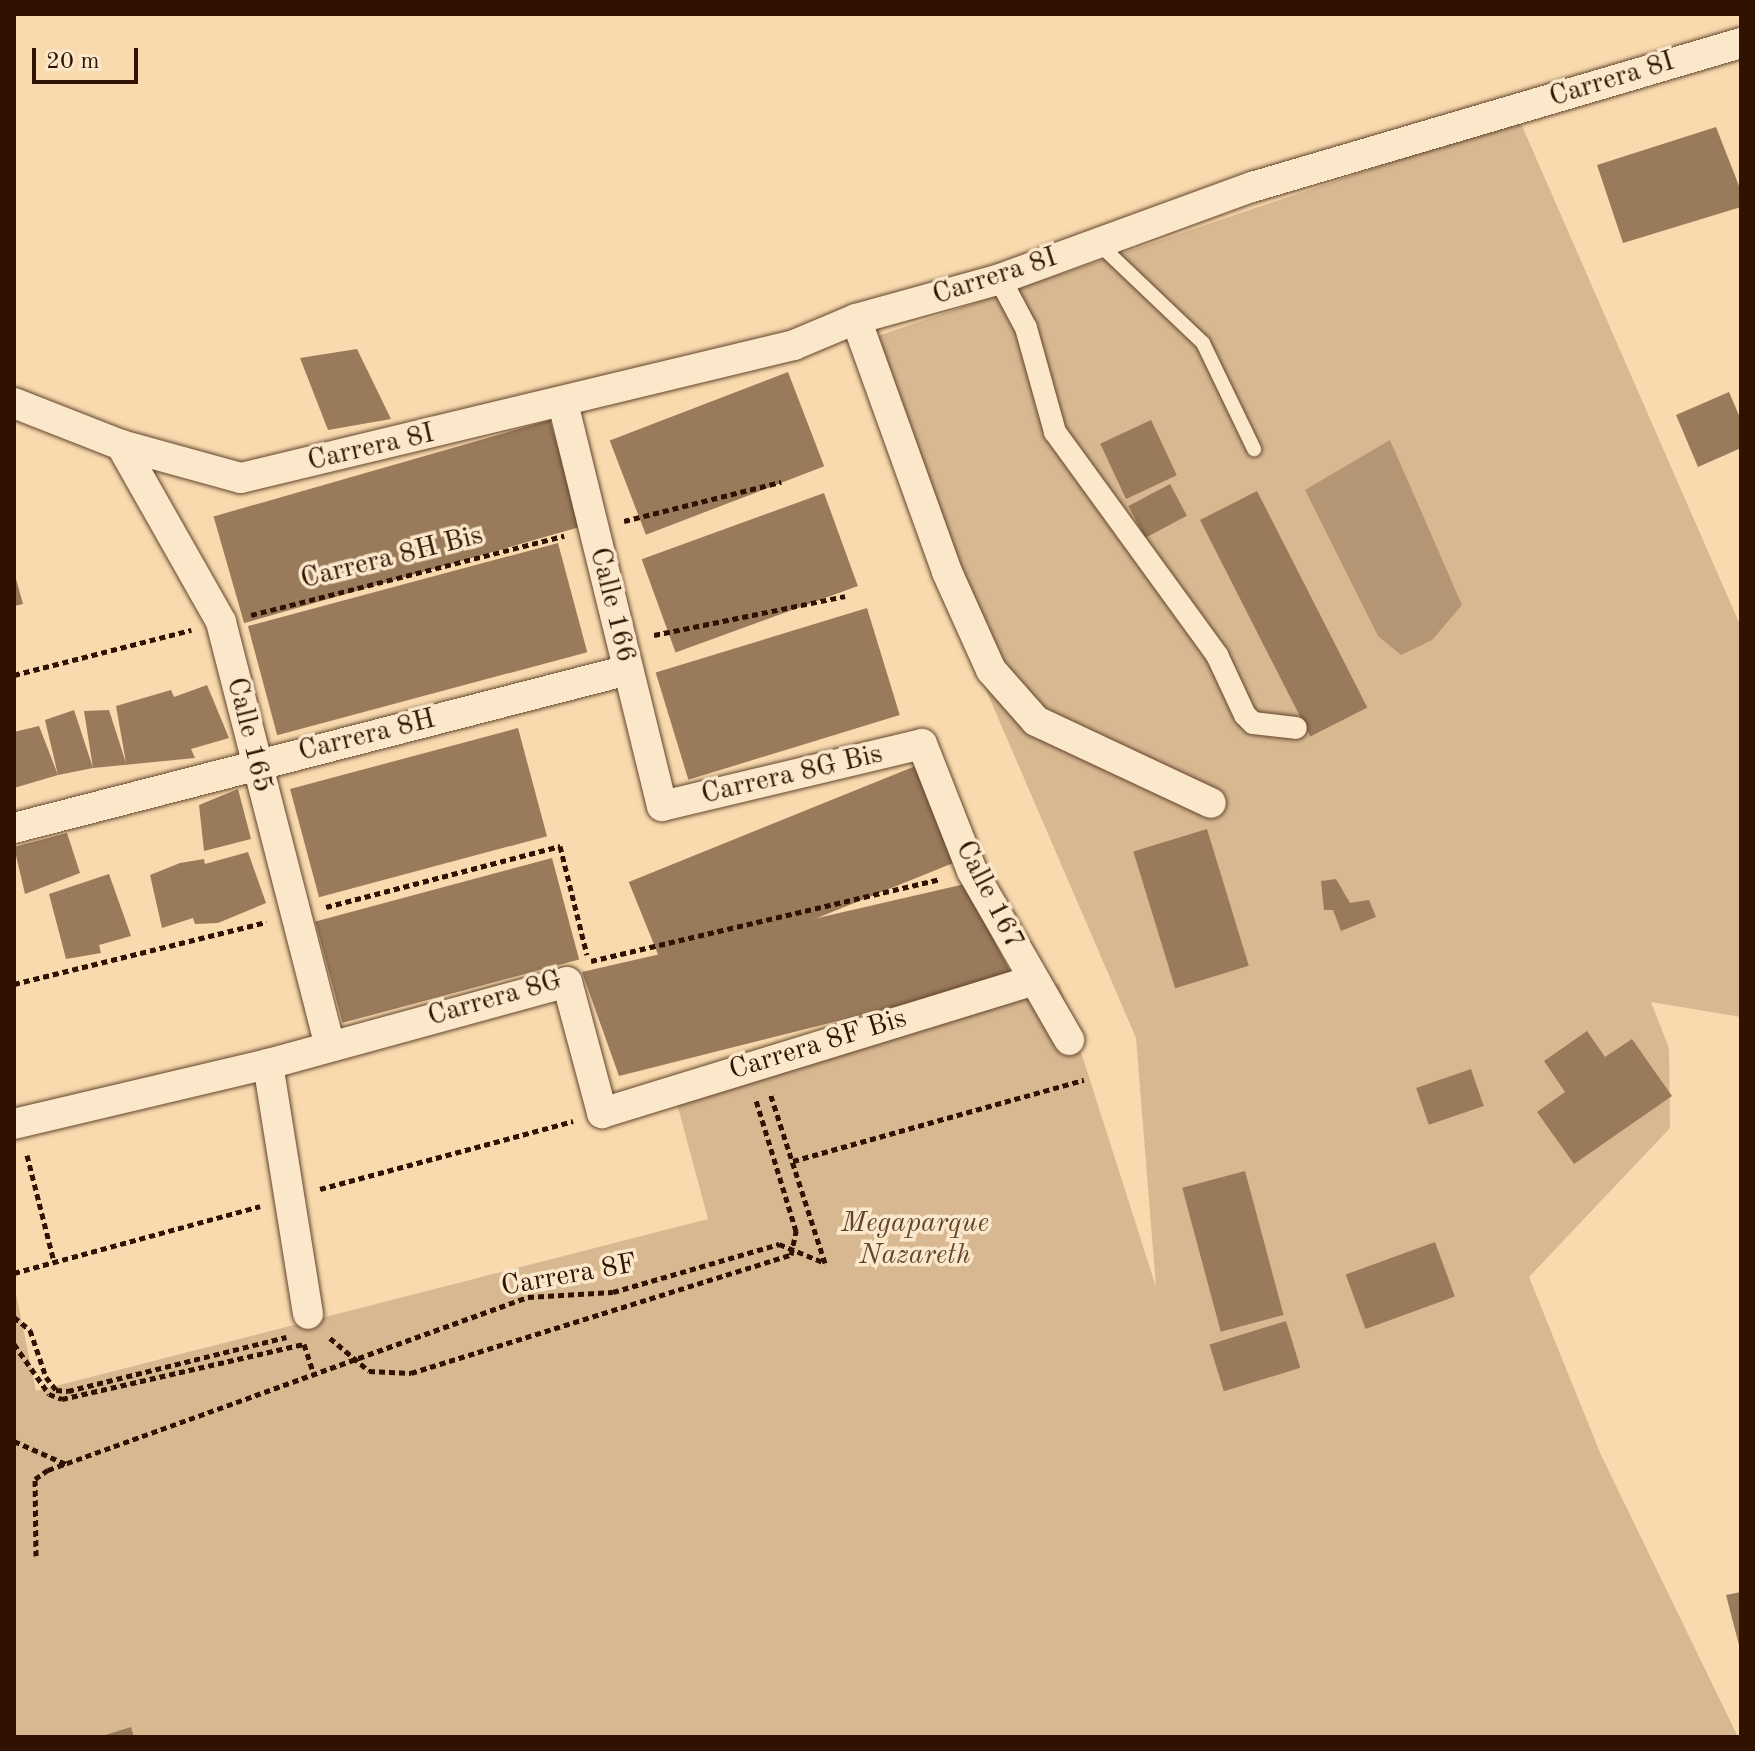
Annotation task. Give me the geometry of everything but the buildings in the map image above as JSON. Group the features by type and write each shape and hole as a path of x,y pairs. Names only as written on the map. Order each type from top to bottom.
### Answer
{"street":[{"name":"Carrera 8I","path":"121,445 241,478 563,403 794,345 856,319 1000,279 1252,187 1741,43"},
{"path":"1000,279 1026,328 1055,432 1217,655 1245,715 1253,723 1296,728"},
{"path":"856,319 947,572 991,670 1036,721 1211,803"},
{"path":"14,403 121,445"},
{"name":"Calle 166","path":"563,403 662,806"},
{"name":"Calle 165","path":"121,445 221,622 330,1046"},
{"name":"Carrera 8H","path":"14,828 256,764 624,656"},
{"name":"Carrera 8G Bis","path":"662,806 922,744"},
{"name":"Calle 167","path":"922,744 972,871 1069,1040"},
{"name":"Carrera 8G","path":"17,1124 268,1064 578,972"},
{"name":"Carrera 8F Bis","path":"578,972 602,1113 752,1064 1034,980"},
{"path":"268,1064 308,1328"}],"lane":[{"path":"1099,243 1203,343 1254,449"}],"path":[{"name":"Carrera 8H Bis","path":"14,675 781,482"},
{"path":"624,656 845,596"},
{"path":"560,846 578,972"},
{"name":"Carrera 8G","path":"578,972 972,871"},
{"path":"752,1064 793,1161 825,1263 795,1246"},
{"path":"14,1317 30,1330 46,1377 56,1390 68,1391 308,1328 369,1371 411,1373 781,1260 795,1246 796,1231 752,1064"},
{"path":"793,1161 1084,1080"},
{"path":"17,1124 54,1262"},
{"name":"Carrera 8F","path":"36,1556 35,1479 66,1465 528,1297 613,1292 779,1244 795,1246"},
{"path":"14,1344 49,1394 73,1398 304,1344 314,1375"},
{"path":"14,1441 66,1465"}],"green space":[{"name":"Megaparque Nazareth","path":"1519,119 1741,627 1741,1017 1651,1002 1669,1048 1670,1128 1529,1277 1601,1455 1738,1737 14,1737 14,1284 36,1391 708,1219 676,1100 1059,983 1156,1287 1136,1038 927,553 851,345"}],"shaded area":[{"path":"1390,440 1462,605 1432,640 1401,655 1378,636 1305,490"}]}
